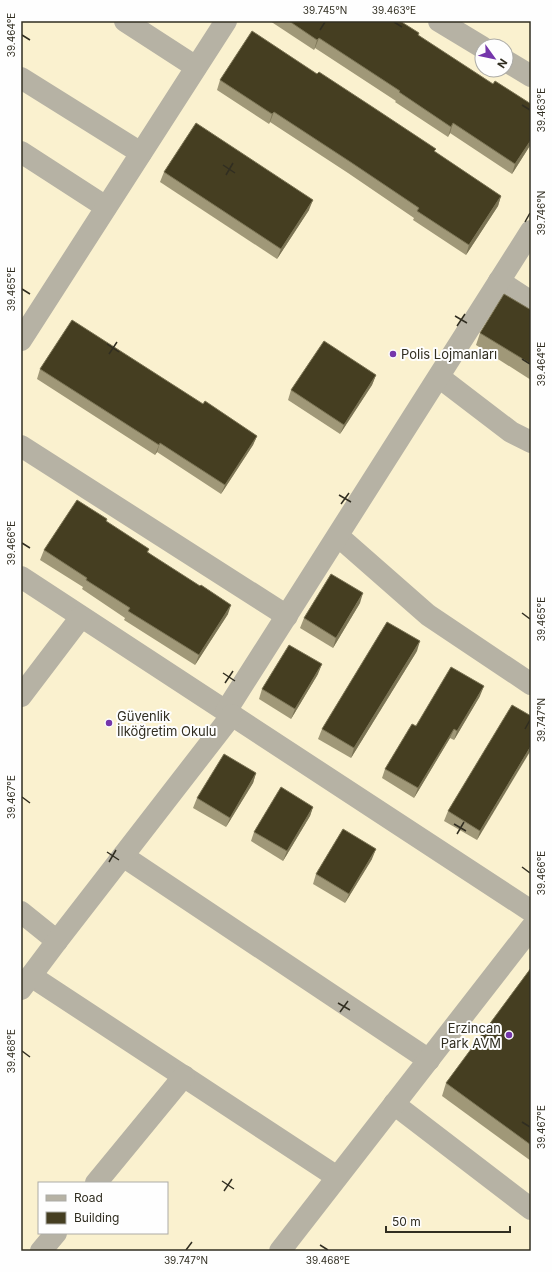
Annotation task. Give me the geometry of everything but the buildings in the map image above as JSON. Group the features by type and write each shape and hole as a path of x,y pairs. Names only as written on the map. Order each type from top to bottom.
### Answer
{"street":[{"path":"125,21 196,67"},
{"path":"21,340 226,21"},
{"path":"439,21 474,42"},
{"path":"514,66 531,76"},
{"path":"22,82 141,153"},
{"path":"21,152 106,207"},
{"path":"337,1177 184,1076 26,983 123,856 229,713 287,616 531,231"},
{"path":"499,281 531,302"},
{"path":"438,377 511,432 531,442"},
{"path":"21,446 287,616"},
{"path":"338,536 428,615 531,684"},
{"path":"21,577 531,911"},
{"path":"21,696 81,617"},
{"path":"123,856 428,1060"},
{"path":"21,912 57,941"},
{"path":"280,1251 531,928"},
{"path":"97,1182 184,1076"},
{"path":"394,1104 531,1209"},
{"path":"41,1251 55,1234"}],"place":[{"name":"Polis Lojmanları","path":"393,354"},
{"name":"Güvenlik İlköğretim Okulu","path":"109,723"},
{"name":"Erzincan Park AVM","path":"509,1035"}]}
